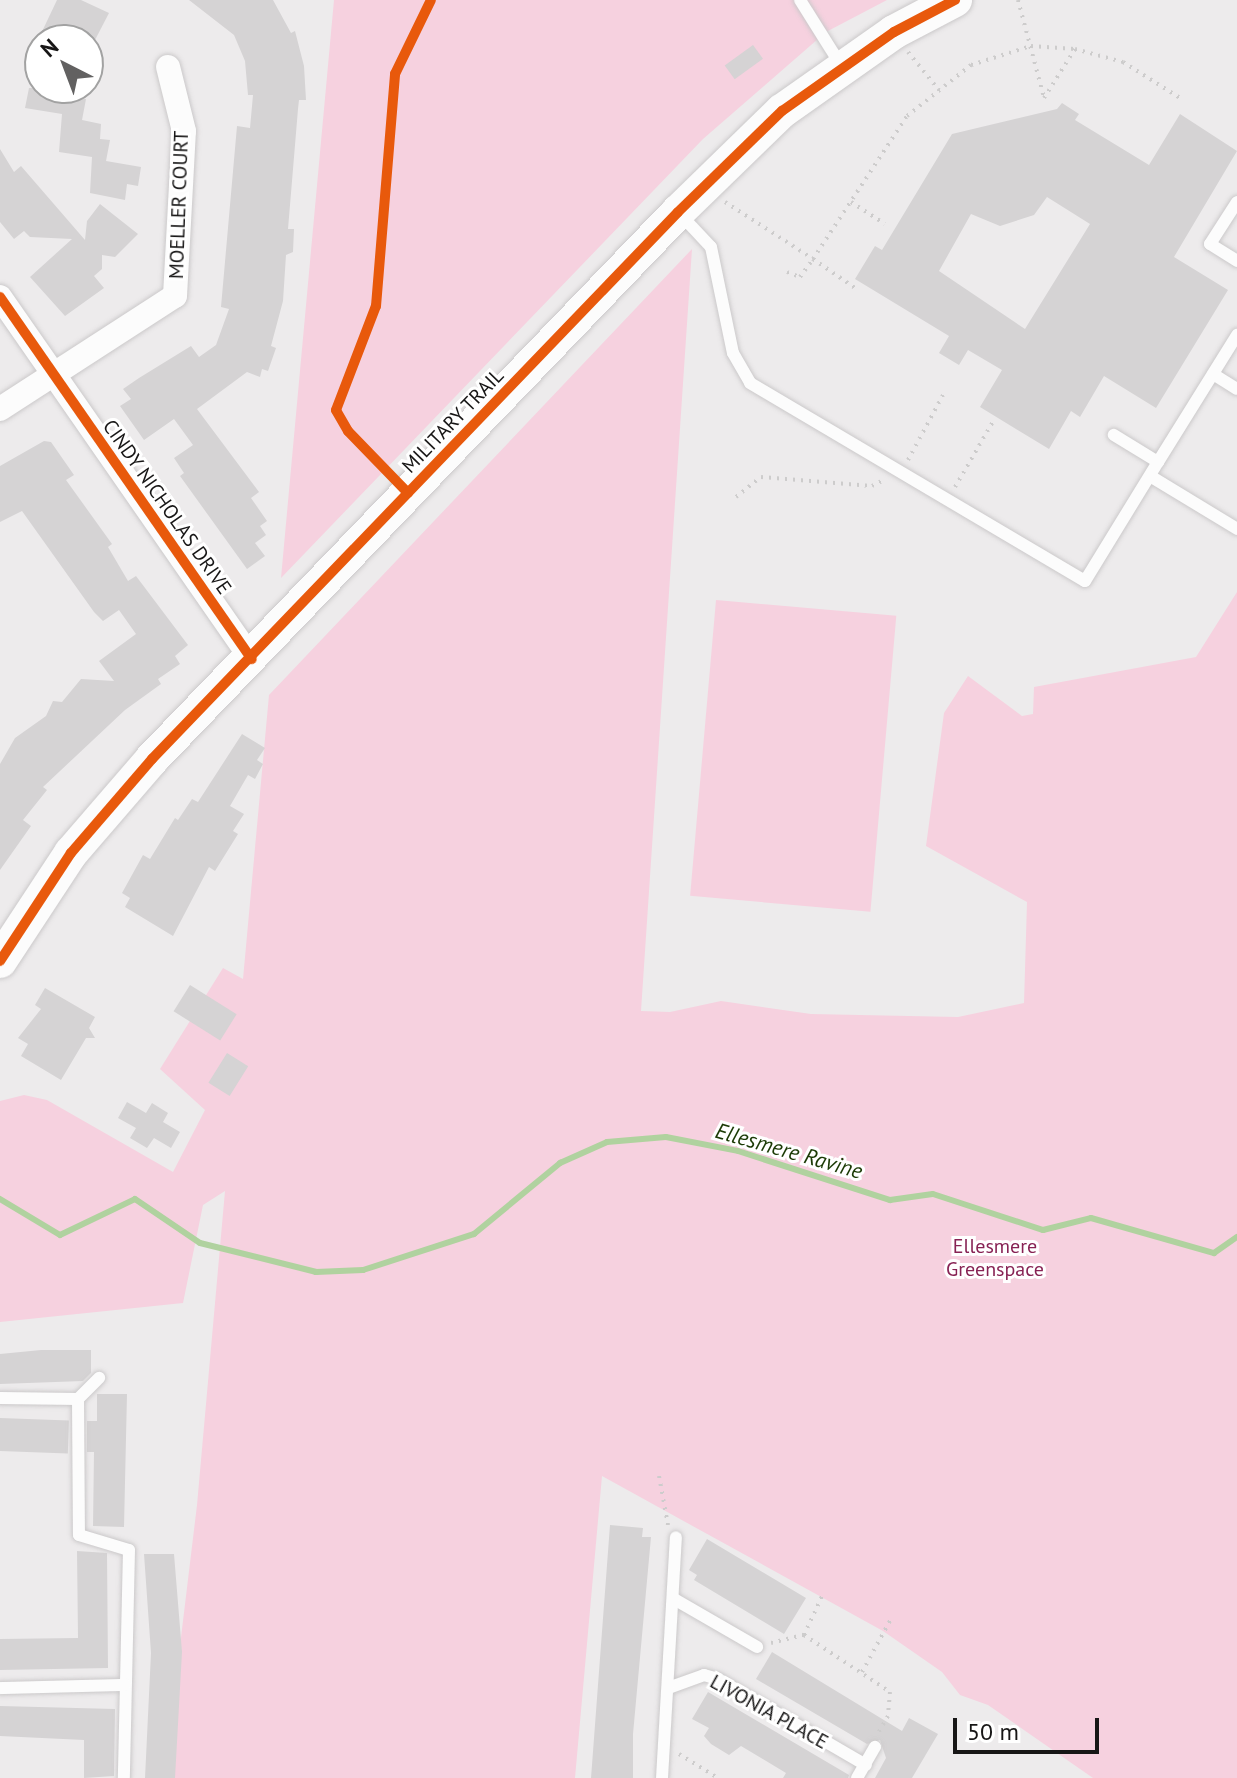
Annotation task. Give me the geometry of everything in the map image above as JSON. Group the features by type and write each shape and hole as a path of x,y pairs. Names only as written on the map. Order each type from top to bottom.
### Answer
{"street":[{"name":"MILITARY TRAIL","path":"3,947 91,829 152,759 252,659 678,212 782,111 842,67 955,0"},
{"name":"MOELLER COURT","path":"54,375 175,296 184,131 168,67"},
{"name":"CINDY NICHOLAS DRIVE","path":"0,297 252,659"},
{"path":"0,409 54,375"}],"lane":[{"path":"800,0 842,67"},
{"path":"1237,202 1210,244 1237,261"},
{"path":"678,212 711,247 733,353 750,383 1085,581 1237,335"},
{"path":"1213,374 1237,389"},
{"path":"1114,435 1158,462"},
{"path":"1150,476 1237,529"},
{"path":"99,1378 78,1399 79,1535 129,1550 124,1778"},
{"path":"0,1398 78,1399"},
{"path":"662,1778 671,1687 676,1537"},
{"path":"674,1599 757,1647"},
{"name":"LIVONIA PLACE","path":"671,1687 704,1675 718,1679 866,1765"},
{"path":"0,1688 125,1685"},
{"path":"857,1778 875,1747"}],"path":[{"path":"1018,0 1044,98 1075,49"},
{"path":"904,46 939,90"},
{"path":"787,272 800,277 907,116 971,65 1031,46 1075,49 1123,62 1180,98"},
{"path":"703,188 858,290"},
{"path":"851,202 885,224"},
{"path":"736,497 761,477 872,486 902,472 943,395"},
{"path":"948,500 994,420"},
{"path":"659,1476 668,1527 676,1537"},
{"path":"804,1635 824,1592"},
{"path":"862,1672 892,1617"},
{"path":"757,1647 804,1635 890,1692 888,1716 875,1747"},
{"path":"664,1744 718,1778"}],"green space":[{"path":"334,0 887,0 826,32 703,139 281,578"},
{"name":"Ellesmere Greenspace","path":"692,249 641,1011 670,1012 721,1001 811,1014 958,1017 1024,1003 1027,902 926,846 944,713 968,676 1022,716 1033,714 1034,687 1196,657 1237,592 1237,1778 1093,1778 988,1705 960,1695 942,1672 883,1631 602,1476 575,1778 164,1778 197,1505 225,1191 203,1205 183,1303 0,1322 0,1101 24,1095 47,1100 173,1172 205,1110 160,1069 223,968 243,979 269,695"},
{"path":"716,600 896,616 870,912 690,896"}],"building":[{"path":"57,0 81,0 109,13 103,24 46,24"},
{"path":"189,0 273,0 291,33 295,31 304,66 306,100 299,100 288,229 294,229 293,252 286,255 283,301 271,346 276,348 268,371 262,369 260,377 247,372 197,409 259,492 251,498 267,521 260,526 266,535 255,543 265,556 247,569 180,476 184,473 174,458 193,445 174,419 144,440 120,406 131,399 123,389 139,378 191,346 199,357 216,345 229,309 221,307 237,126 250,128 253,95 248,95 245,61 234,35"},
{"path":"753,45 763,59 735,79 725,66"},
{"path":"1062,103 1079,114 1075,120 1149,165 1180,114 1237,151 1174,257 1228,290 1156,408 1104,376 1080,417 1071,411 1049,449 980,407 1002,370 968,350 959,365 939,353 949,336 855,279 875,246 882,250 952,134 1057,109","holes":["1047,197 1090,224 1025,329 939,271 971,214 1000,226 1034,215"]},
{"path":"26,104 85,104 82,120 101,124 100,139 110,140 106,161 141,167 138,186 127,184 125,200 90,193 92,157 59,152 62,114 25,108"},
{"path":"0,149 14,172 21,166 85,240 87,221 100,204 138,234 115,257 102,255 102,269 94,276 104,288 65,316 30,277 72,239 30,237 24,231 14,239 0,222"},
{"path":"44,441 51,442 74,475 66,480 112,544 108,547 128,581 136,576 188,645 175,656 180,664 158,679 161,684 125,710 43,787 47,790 23,820 31,826 0,870 0,764 15,738 46,716 53,701 62,702 81,679 114,681 99,661 136,634 119,610 103,621 94,612 22,511 0,522 0,466"},
{"path":"242,734 265,748 257,760 263,764 255,779 248,775 230,806 244,814 233,831 238,834 215,871 209,867 173,936 125,907 130,898 122,893 143,855 150,859 175,818 178,820 192,799 198,802"},
{"path":"190,985 237,1014 220,1040 174,1011"},
{"path":"45,988 95,1017 89,1028 95,1038 86,1038 61,1080 21,1056 28,1044 18,1038 41,1009 35,1005"},
{"path":"227,1053 248,1066 230,1096 208,1083"},
{"path":"127,1102 146,1113 152,1103 168,1113 163,1122 180,1132 171,1148 154,1138 147,1148 130,1138 136,1128 118,1118"},
{"path":"91,1350 91,1373 83,1381 0,1384 0,1354"},
{"path":"97,1394 127,1394 124,1527 93,1526 94,1452 87,1452 87,1421 97,1421"},
{"path":"0,1418 69,1420 68,1453 0,1451"},
{"path":"610,1525 643,1528 642,1537 651,1537 633,1734 633,1778 591,1778"},
{"path":"707,1539 806,1598 784,1634 694,1580 697,1575 689,1570"},
{"path":"77,1551 107,1553 108,1668 0,1670 0,1639 78,1638"},
{"path":"144,1554 174,1554 182,1652 175,1778 145,1778 151,1653"},
{"path":"772,1652 902,1731 909,1718 938,1734 912,1778 875,1778 886,1758 880,1740 867,1744 756,1679"},
{"path":"708,1692 849,1775 848,1778 783,1778 786,1773 741,1746 729,1755 711,1744 704,1736 709,1728 692,1719"},
{"path":"0,1706 115,1709 114,1776 84,1778 84,1740 0,1736"}],"waterway":[{"name":"Ellesmere Ravine","path":"0,1199 60,1235 135,1199 200,1243 316,1272 363,1270 474,1234 560,1163 607,1142 666,1137 738,1151 890,1200 933,1194 1043,1230 1091,1218 1214,1253 1237,1237"}],"cycle path":[{"path":"408,493 348,431 336,410 376,306 395,74 431,0"},
{"path":"0,961 71,853 152,759 678,212 782,111 894,32 955,0"},
{"path":"0,297 252,659"}]}
